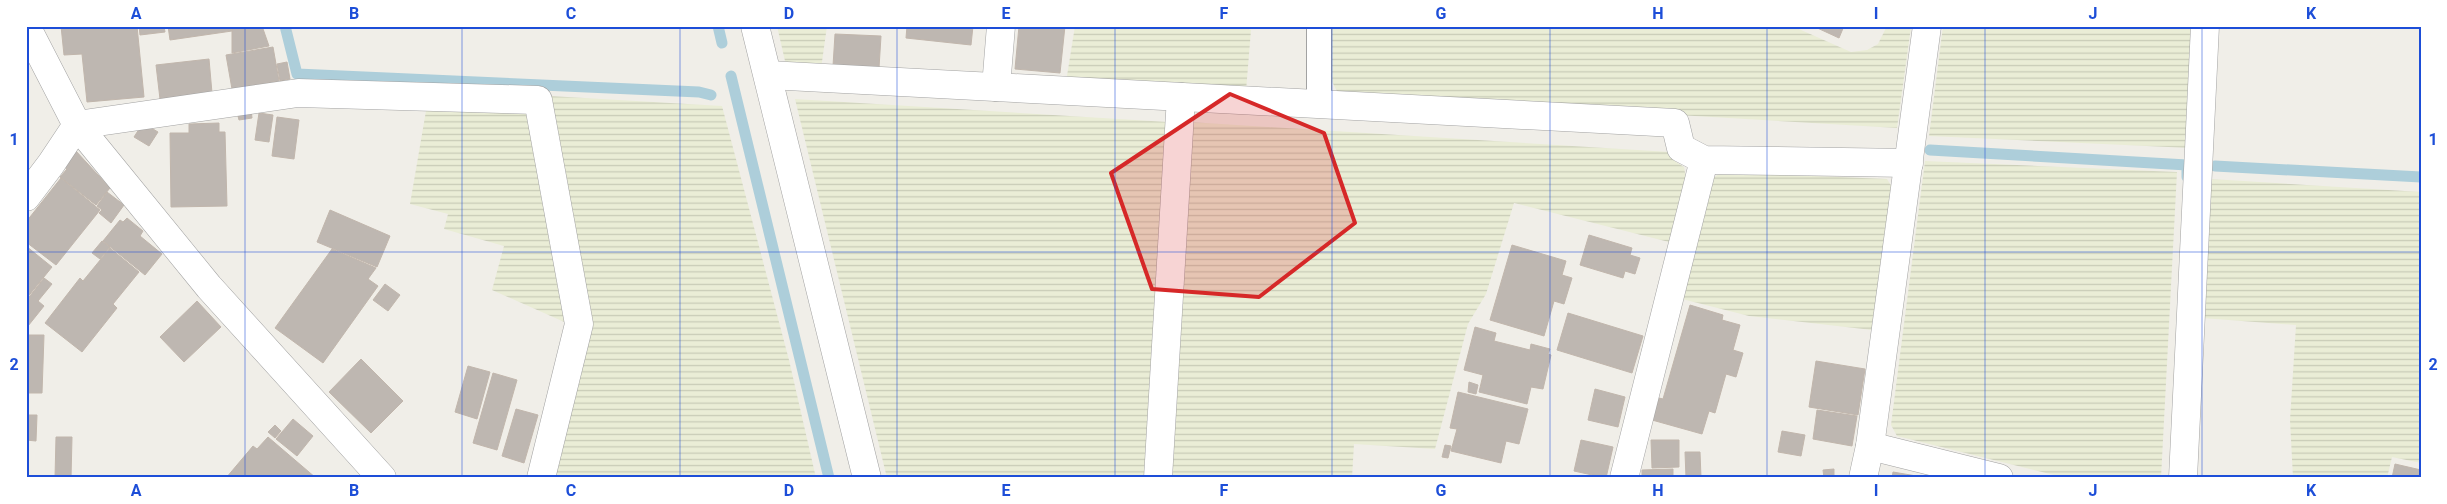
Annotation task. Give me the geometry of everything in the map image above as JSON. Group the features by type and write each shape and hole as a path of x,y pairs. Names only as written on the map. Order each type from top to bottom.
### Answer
{"street":[{"path":"26,26 77,125 209,287 382,478"},
{"path":"755,26 867,478"},
{"path":"996,88 1002,26"},
{"path":"1863,478 1870,446 1928,26"},
{"path":"2183,478 2205,26"},
{"path":"768,75 1675,123 1681,148 1704,160 1909,163"},
{"path":"26,197 52,164 77,125 298,93 538,100 579,324 541,478"},
{"path":"1158,478 1181,97"},
{"path":"1624,478 1704,160"},
{"path":"1870,446 1999,478"}],"lane":[{"path":"1319,26 1319,104"}],"highlighted area":[{"path":"1230,94 1324,133 1355,223 1259,297 1152,289 1111,173"}],"green space":[{"path":"777,26 827,26 821,69 793,66 785,61"},
{"path":"1075,26 1242,26 1251,30 1246,91 1066,82"},
{"path":"1331,26 1792,26 1851,52 1867,50 1878,44 1886,28 1911,27 1897,128 1339,95 1329,76"},
{"path":"1943,26 2195,26 2190,148 1929,136"},
{"path":"550,96 722,106 789,360 816,478 553,478 585,341"},
{"path":"795,99 1168,122 1150,478 887,478"},
{"path":"427,105 528,108 571,325 492,290 504,246 444,229 448,214 410,204"},
{"path":"1190,122 1670,152 1676,162 1684,167 1687,184 1673,243 1514,203 1486,294 1468,324 1435,449 1354,444 1352,478 1168,478"},
{"path":"1925,161 2177,172 2161,478 2066,478 1897,436 1891,425"},
{"path":"1722,172 1887,179 1892,187 1872,330 1749,316 1682,299 1713,178"},
{"path":"2211,179 2421,192 2421,463 2392,457 2387,478 2293,478 2290,420 2296,325 2202,318"}],"building":[{"path":"61,26 137,26 144,97 87,102 82,54 64,55"},
{"path":"139,26 164,26 165,32 140,35"},
{"path":"168,26 231,26 232,31 170,40"},
{"path":"232,26 262,26 269,46 232,53"},
{"path":"907,26 973,26 971,45 906,38"},
{"path":"1019,26 1065,26 1060,73 1015,69"},
{"path":"1813,26 1844,26 1839,38"},
{"path":"835,34 881,36 879,68 833,66"},
{"path":"273,47 279,81 232,89 226,55"},
{"path":"209,59 212,93 160,99 156,65"},
{"path":"287,62 290,79 280,81 277,64"},
{"path":"251,109 252,118 239,120 237,112"},
{"path":"259,113 273,115 269,142 255,140"},
{"path":"277,117 299,120 294,159 272,156"},
{"path":"143,123 158,132 149,146 134,137"},
{"path":"219,123 219,132 225,132 227,206 171,207 170,133 189,133 189,124"},
{"path":"75,150 110,188 96,205 60,177 67,169 63,166"},
{"path":"61,178 100,210 56,265 26,242 26,222"},
{"path":"107,192 124,205 111,223 99,213 102,210 97,206"},
{"path":"330,210 390,236 377,267 317,242"},
{"path":"127,218 143,231 140,236 162,254 145,275 103,241 120,220 123,222"},
{"path":"1589,235 1632,248 1630,255 1640,258 1635,274 1625,271 1623,278 1580,265"},
{"path":"102,241 110,247 100,259 92,253"},
{"path":"1512,245 1566,261 1562,275 1572,278 1564,304 1554,301 1544,336 1490,320"},
{"path":"26,246 52,267 26,299"},
{"path":"110,248 139,272 113,304 117,308 82,352 45,323 80,278 83,281"},
{"path":"332,249 376,268 368,279 378,286 323,363 275,328"},
{"path":"44,278 52,284 38,301 44,306 28,326 26,324 26,301"},
{"path":"385,284 400,295 388,311 373,300"},
{"path":"197,301 221,327 184,362 160,337"},
{"path":"1690,305 1723,315 1722,320 1740,325 1733,350 1743,353 1736,377 1726,374 1715,413 1709,411 1702,434 1652,420 1659,398 1663,399"},
{"path":"1568,313 1643,336 1632,373 1557,350"},
{"path":"1475,327 1496,333 1494,341 1530,350 1531,344 1550,349 1548,354 1551,355 1543,389 1531,387 1527,404 1479,392 1483,375 1464,370"},
{"path":"26,335 44,335 42,393 26,393"},
{"path":"361,359 403,401 371,433 329,392"},
{"path":"1816,361 1865,369 1858,415 1809,407"},
{"path":"468,366 490,372 477,419 455,412"},
{"path":"493,373 517,380 497,450 473,443"},
{"path":"1469,382 1478,385 1476,394 1468,392"},
{"path":"1595,389 1625,397 1618,427 1588,420"},
{"path":"1458,392 1528,409 1519,444 1506,441 1501,463 1451,451 1457,429 1450,428"},
{"path":"516,409 538,415 524,463 502,456"},
{"path":"1817,410 1857,416 1852,446 1813,439"},
{"path":"26,415 37,415 36,441 26,440"},
{"path":"293,419 313,436 297,456 276,439"},
{"path":"275,425 281,431 275,438 268,432"},
{"path":"1782,431 1805,435 1801,456 1778,452"},
{"path":"56,437 72,437 71,478 55,478"},
{"path":"268,437 316,478 226,478 253,446 257,449"},
{"path":"1581,440 1613,447 1606,478 1574,471"},
{"path":"1651,440 1679,440 1679,467 1652,468"},
{"path":"1445,445 1451,446 1448,458 1442,457"},
{"path":"1685,452 1700,452 1701,478 1686,478"},
{"path":"2395,464 2421,470 2421,478 2392,478"},
{"path":"1673,469 1673,478 1642,478 1642,470"},
{"path":"1834,469 1834,478 1824,478 1823,470"},
{"path":"1893,472 1928,478 1892,478"}],"waterway":[{"path":"285,26 297,74 699,92 711,95"},
{"path":"718,26 722,43"},
{"path":"731,76 829,478"},
{"path":"1930,150 2187,165 2187,177"},
{"path":"2215,166 2421,177"}]}
